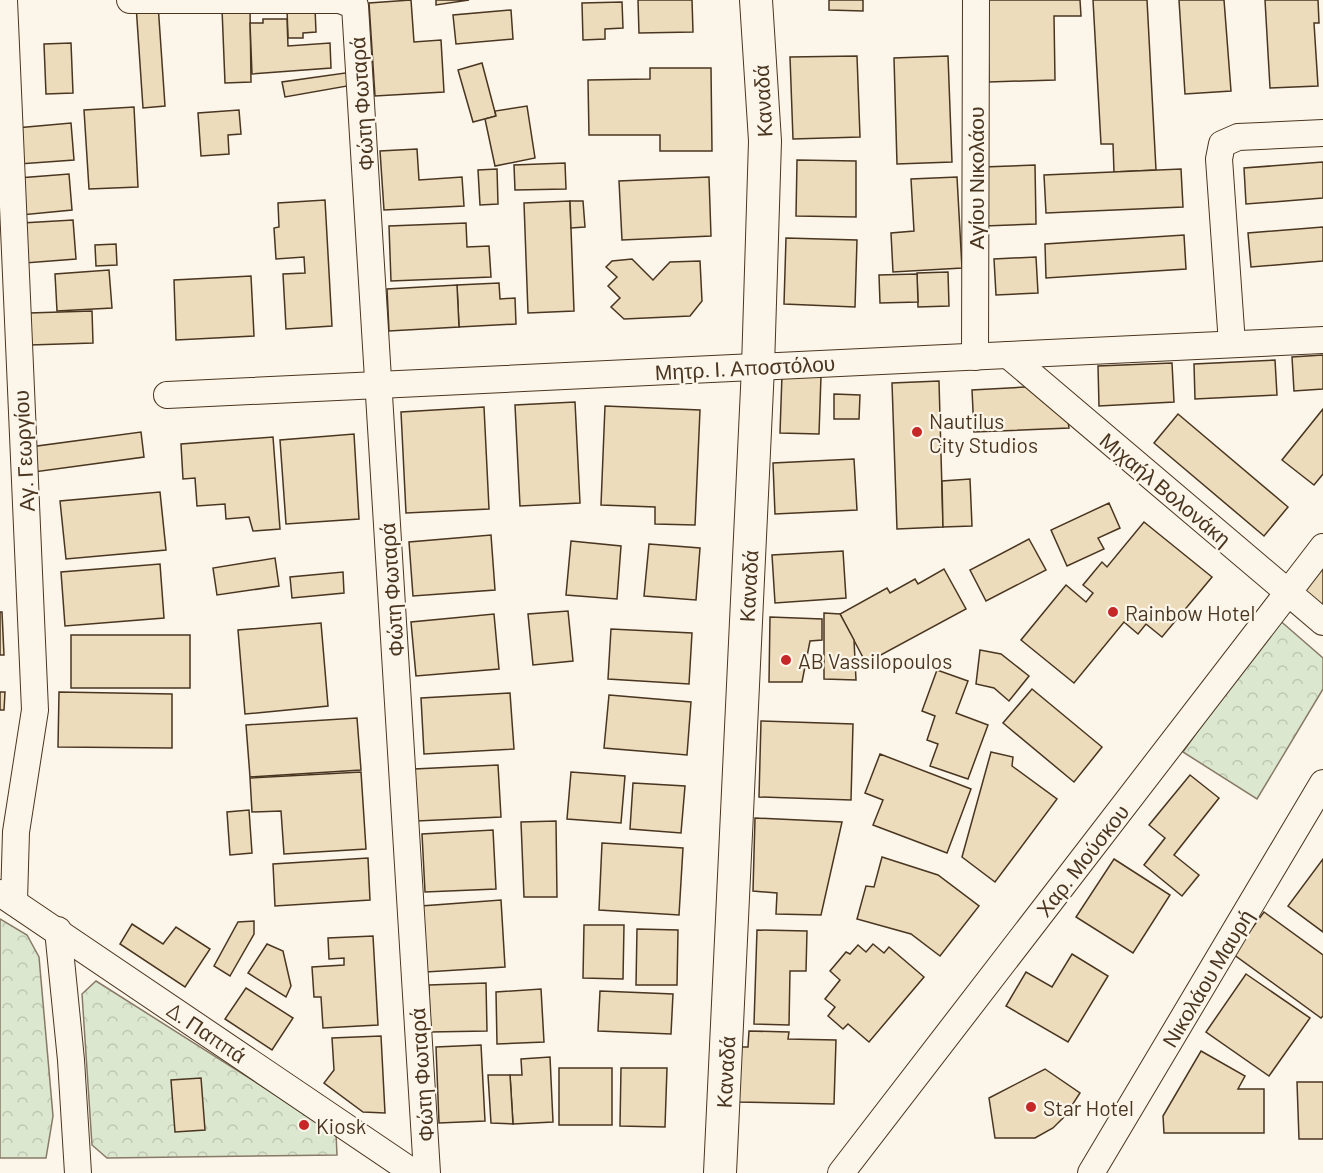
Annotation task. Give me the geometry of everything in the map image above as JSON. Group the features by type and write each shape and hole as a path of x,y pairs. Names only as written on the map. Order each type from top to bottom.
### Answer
{"street":[{"name":"Αγ. Γεωργίου","path":"4,0 10,407 35,710 7,896"},
{"name":"Φώτη Φωταρά","path":"130,0 340,0 355,6 427,1173"},
{"name":"Καναδά","path":"720,1173 758,367 765,141 756,0"},
{"name":"Αγίου Νικολάου","path":"975,0 975,357"},
{"path":"1232,344 1219,159 1222,144 1238,137 1323,133"},
{"name":"Μητρ. Ι. Αποστόλου","path":"167,395 1323,340"},
{"name":"Μιχαήλ Βολονάκη","path":"1008,355 1323,622"},
{"name":"Χαρ. Μούσκου","path":"841,1173 1323,547"},
{"name":"Νικολάου Μαυρή","path":"1091,1173 1323,783"},
{"name":"Δ. Παππά","path":"7,896 414,1173"},
{"path":"58,930 71,1060 78,1173"}],"green space":[{"path":"1277,618 1323,658 1323,689 1257,799 1183,752"},
{"path":"0,919 27,935 39,957 53,1116 46,1158 0,1158"},
{"path":"96,981 336,1133 337,1155 107,1158 92,1145 82,994"}],"building":[{"path":"411,0 414,42 441,40 444,92 375,96 369,3"},
{"path":"436,0 469,0 436,5"},
{"path":"638,0 692,0 693,32 639,33"},
{"path":"829,0 863,0 863,11 829,10"},
{"path":"987,0 1080,0 1081,16 1054,16 1055,80 989,82"},
{"path":"1093,0 1147,0 1156,170 1114,172 1113,144 1101,144"},
{"path":"1179,0 1224,0 1231,91 1185,94"},
{"path":"1265,0 1318,0 1319,23 1314,23 1318,86 1270,88"},
{"path":"622,2 623,28 605,29 605,39 583,40 582,3"},
{"path":"158,4 165,106 143,108 136,5"},
{"path":"250,8 251,82 225,83 222,9"},
{"path":"315,8 316,32 303,33 303,38 288,38 287,9"},
{"path":"511,10 513,39 456,44 453,15"},
{"path":"263,19 287,19 288,46 330,43 331,68 252,74 250,23 263,23"},
{"path":"71,43 73,93 46,94 44,44"},
{"path":"857,56 860,137 793,139 790,57"},
{"path":"948,56 952,162 897,164 894,58"},
{"path":"482,63 496,116 473,122 458,70"},
{"path":"650,68 711,68 712,151 660,151 660,135 589,135 588,80 650,79"},
{"path":"352,72 353,85 285,97 282,82"},
{"path":"527,106 535,158 495,166 485,119 496,116 495,111"},
{"path":"134,107 138,187 89,189 84,110"},
{"path":"239,110 241,134 228,135 229,154 201,156 198,113"},
{"path":"71,123 74,160 19,164 16,128"},
{"path":"417,149 419,180 462,177 464,206 384,210 380,151"},
{"path":"797,160 856,161 856,217 796,216"},
{"path":"1323,162 1323,198 1246,204 1244,168"},
{"path":"565,163 566,189 515,190 514,165"},
{"path":"1035,165 1036,224 984,226 983,167"},
{"path":"497,169 498,204 480,205 478,170"},
{"path":"1181,169 1183,207 1046,213 1044,175"},
{"path":"69,174 72,210 21,215 18,178"},
{"path":"709,177 711,236 622,240 619,181"},
{"path":"957,177 962,268 893,272 891,233 914,231 911,179"},
{"path":"325,200 332,326 286,329 283,274 305,273 304,257 276,259 274,228 279,227 278,203"},
{"path":"570,201 574,311 528,313 524,203"},
{"path":"570,201 583,201 585,227 571,228"},
{"path":"73,220 76,259 25,263 22,223"},
{"path":"466,223 467,247 489,246 491,277 391,281 389,226"},
{"path":"1323,227 1323,261 1251,267 1248,233"},
{"path":"1184,235 1186,269 1046,278 1045,244"},
{"path":"786,238 857,240 855,307 784,304"},
{"path":"116,244 117,265 96,266 95,245"},
{"path":"1036,257 1038,293 996,295 994,259"},
{"path":"632,259 653,280 670,262 700,261 702,301 690,316 624,319 611,307 620,298 608,286 617,277 606,267 612,261"},
{"path":"109,270 112,308 57,311 55,274"},
{"path":"948,272 949,306 918,307 917,273"},
{"path":"917,274 918,302 880,303 879,275"},
{"path":"251,276 254,336 176,340 174,280"},
{"path":"499,283 500,299 515,298 516,324 459,327 457,285"},
{"path":"457,285 459,327 389,331 387,289"},
{"path":"92,311 93,343 30,345 29,313"},
{"path":"1323,355 1323,389 1294,391 1292,357"},
{"path":"1275,360 1277,395 1195,399 1194,364"},
{"path":"1172,363 1174,402 1099,406 1098,366"},
{"path":"782,375 821,376 819,434 780,433"},
{"name":"Nautilus City Studios","path":"939,381 943,527 897,529 892,383"},
{"path":"1043,386 1066,408 1069,428 974,432 972,390"},
{"path":"834,394 860,395 859,419 834,419"},
{"path":"575,402 580,503 520,506 515,405"},
{"path":"605,406 700,410 695,525 655,524 655,507 601,505"},
{"path":"484,407 489,509 406,513 401,412"},
{"path":"1323,409 1323,474 1314,485 1282,460"},
{"path":"1178,414 1288,507 1264,536 1154,443"},
{"path":"141,432 144,457 34,472 30,447"},
{"path":"354,434 359,519 286,524 280,440"},
{"path":"273,437 280,529 253,531 249,517 226,519 225,504 197,506 195,478 183,479 181,444"},
{"path":"854,459 857,510 775,514 773,463"},
{"path":"970,479 972,526 943,527 942,481"},
{"path":"160,492 166,550 66,559 60,501"},
{"path":"1109,503 1120,528 1098,538 1104,549 1067,566 1051,530"},
{"name":"Rainbow Hotel","path":"1144,522 1212,577 1162,637 1146,624 1138,634 1124,622 1074,683 1021,640 1066,585 1086,602 1093,593 1083,585 1102,562 1107,567"},
{"path":"491,535 495,590 413,596 409,542"},
{"path":"1029,539 1046,570 986,601 970,570"},
{"path":"571,541 621,546 617,599 566,595"},
{"path":"649,544 700,548 696,600 644,596"},
{"path":"843,551 846,598 775,603 772,555"},
{"path":"1323,554 1323,607 1298,584"},
{"path":"275,558 279,586 217,595 213,568"},
{"path":"160,564 164,618 65,626 61,572"},
{"path":"944,569 966,609 866,663 840,614 887,588 890,593 915,579 918,584"},
{"path":"343,572 344,593 292,598 290,577"},
{"path":"568,611 573,661 533,665 528,614"},
{"path":"0,612 2,612 4,655 0,655"},
{"path":"824,613 840,614 854,640 856,680 824,679"},
{"path":"494,614 499,669 416,676 411,622"},
{"path":"770,617 822,619 822,640 810,641 802,682 769,682"},
{"path":"321,623 328,706 245,714 238,630"},
{"path":"611,629 692,633 689,684 608,679"},
{"path":"71,635 190,635 190,688 71,688"},
{"path":"980,650 1001,654 1029,676 1009,701 994,688 976,684"},
{"path":"937,670 968,681 956,713 988,725 968,779 930,766 938,744 927,740 935,716 922,711"},
{"path":"1032,689 1102,747 1074,782 1003,723"},
{"path":"0,692 5,692 4,710 0,710"},
{"path":"59,692 172,694 172,748 58,747"},
{"path":"510,693 514,749 424,754 421,698"},
{"path":"609,695 691,702 687,755 604,748"},
{"path":"357,718 361,770 250,777 246,725"},
{"path":"761,721 853,724 851,800 759,797"},
{"path":"991,752 1013,757 1012,766 1057,799 995,882 962,857"},
{"path":"880,754 971,789 947,853 873,825 883,800 865,793"},
{"path":"498,765 501,817 417,821 414,769"},
{"path":"361,772 366,849 284,854 281,811 252,812 250,778"},
{"path":"571,772 625,776 621,823 567,819"},
{"path":"1190,775 1219,798 1174,855 1199,875 1182,896 1144,865 1165,838 1149,825"},
{"path":"633,783 685,786 681,833 630,829"},
{"path":"249,810 252,853 230,855 227,812"},
{"path":"755,818 842,822 821,915 776,914 777,893 753,891"},
{"path":"556,821 557,897 524,897 521,822"},
{"path":"493,830 496,889 425,892 422,834"},
{"path":"602,843 683,848 679,915 599,910"},
{"path":"882,857 938,875 979,906 940,956 911,934 857,919 866,886 874,887"},
{"path":"368,858 370,900 275,906 273,864"},
{"path":"1114,859 1170,895 1133,953 1076,917"},
{"path":"1323,859 1323,932 1288,906"},
{"path":"501,900 505,967 426,972 421,906"},
{"path":"1264,912 1323,955 1323,1016 1321,1018 1233,954"},
{"path":"254,921 254,934 230,976 214,966 238,922"},
{"path":"132,924 163,944 176,927 210,949 185,987 120,944"},
{"path":"584,925 624,925 623,979 583,978"},
{"path":"637,929 678,930 677,985 636,985"},
{"path":"757,930 807,931 806,971 790,971 789,1025 754,1024"},
{"path":"373,936 378,1025 323,1028 321,997 314,997 312,967 344,965 344,958 329,959 328,938"},
{"path":"267,944 283,951 291,986 286,997 248,973"},
{"path":"873,944 884,953 889,947 924,977 869,1042 848,1024 843,1029 828,1016 835,1007 825,999 840,980 830,971 846,952 850,954 858,945 866,952"},
{"path":"1072,954 1108,976 1068,1042 1006,1006 1026,972 1052,987"},
{"path":"1246,974 1310,1018 1269,1076 1206,1032"},
{"path":"486,983 487,1031 430,1032 429,985"},
{"path":"246,988 293,1018 272,1050 225,1019"},
{"path":"541,989 544,1042 497,1044 496,992"},
{"path":"600,991 673,994 671,1034 598,1031"},
{"path":"749,1031 789,1032 788,1039 836,1040 834,1104 736,1102 737,1047 748,1047"},
{"path":"381,1036 385,1113 363,1112 324,1083 334,1070 332,1038"},
{"path":"481,1045 485,1121 439,1123 436,1047"},
{"path":"1201,1051 1245,1076 1238,1089 1264,1089 1264,1133 1164,1133 1163,1116"},
{"path":"550,1057 553,1122 513,1124 510,1075 522,1075 521,1059"},
{"path":"559,1068 612,1068 612,1125 559,1125"},
{"path":"621,1068 667,1068 665,1127 620,1126"},
{"name":"Star Hotel","path":"1045,1069 1080,1093 1065,1116 1053,1128 1035,1138 995,1138 989,1098"},
{"path":"488,1075 510,1075 513,1124 491,1123"},
{"path":"201,1078 205,1130 175,1132 171,1080"},
{"path":"1297,1082 1323,1082 1323,1139 1299,1139"}],"place":[{"name":"Nautilus City Studios","path":"917,432"},
{"name":"Rainbow Hotel","path":"1113,612"},
{"name":"AB Vassilopoulos","path":"786,660"},
{"name":"Star Hotel","path":"1031,1107"},
{"name":"Kiosk","path":"304,1125"}]}
